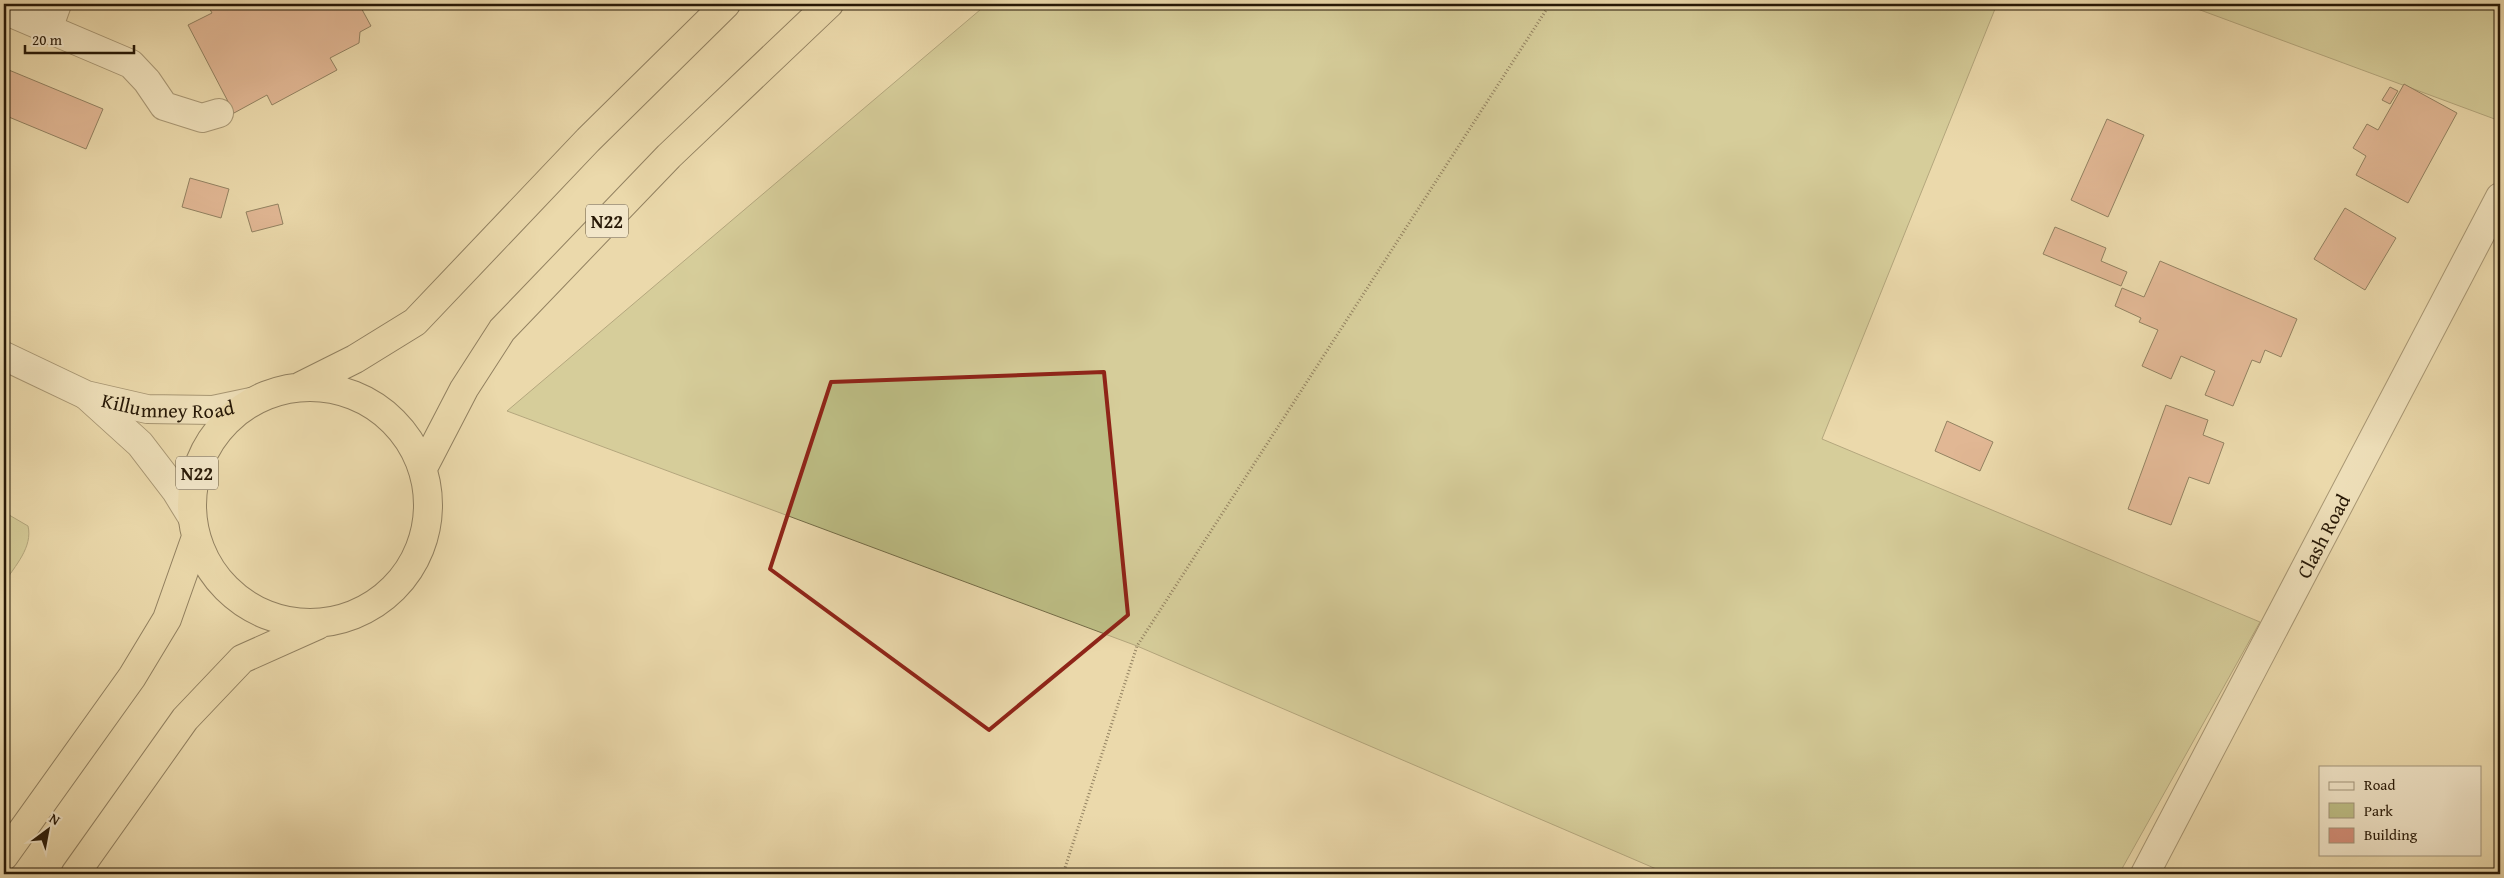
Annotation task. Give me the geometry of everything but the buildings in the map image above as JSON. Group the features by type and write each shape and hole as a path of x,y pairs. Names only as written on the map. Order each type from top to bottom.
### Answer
{"highway":[{"name":"N22","path":"4,856 132,677 167,619 194,527 194,483 204,451 224,423 251,402 275,392 301,386 355,359 415,322 588,140 726,4"},
{"name":"N22","path":"423,468 464,389 502,330 669,156 829,4"},
{"name":"N22","path":"75,874 185,719 242,659 324,623 366,609 388,595 411,569 425,537 429,502 423,468 404,433 376,406 340,390 301,386"},
{"name":"N22","path":"194,527 209,567 231,593 259,612 291,622 324,623"}],"street":[{"path":"48,29 58,4"},
{"path":"4,10 131,64 147,81 164,106 202,118 219,113"},
{"name":"Clash Road","path":"2145,874 2500,197"},
{"name":"Killumney Road","path":"4,356 86,395 147,409 212,410 251,402"},
{"name":"Killumney Road","path":"86,395 140,444 176,491 194,527"}],"path":[{"path":"1063,874 1137,646 1550,4"}],"highlighted area":[{"path":"1104,372 1128,615 989,730 770,569 831,382"}],"green space":[{"path":"987,4 1997,4 1822,439 2260,622 2119,874 1668,874 1137,646 507,411"},
{"path":"2184,4 2500,4 2500,121"},
{"path":"4,512 28,526 29,534 26,549 4,583"}]}
